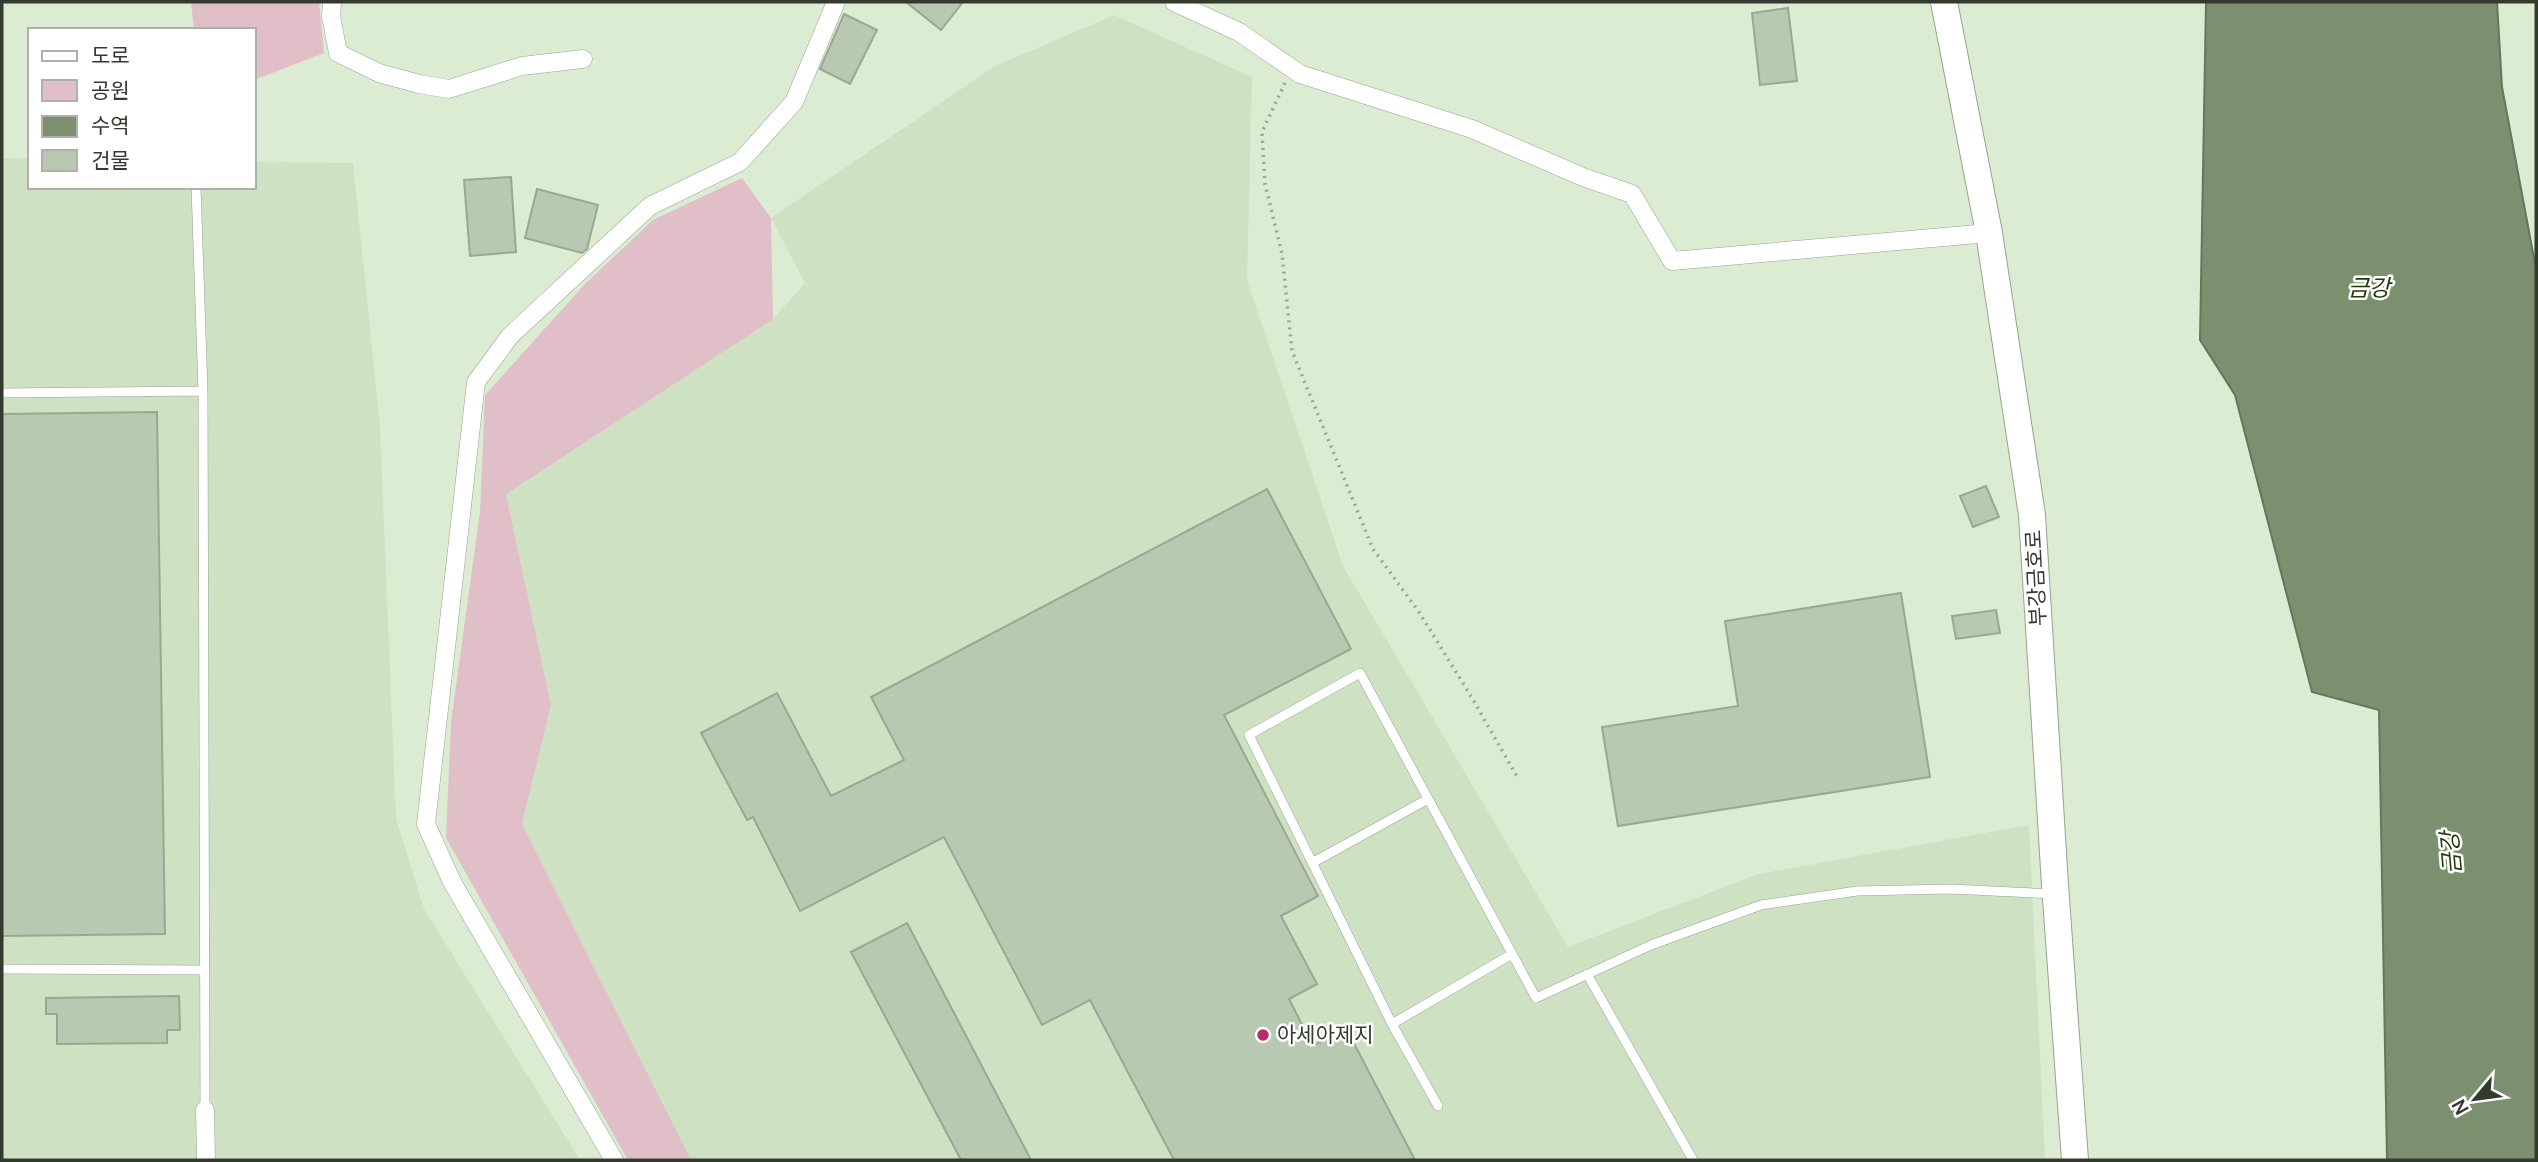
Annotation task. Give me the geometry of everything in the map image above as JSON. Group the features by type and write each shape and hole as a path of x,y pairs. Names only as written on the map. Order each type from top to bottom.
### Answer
{"street":[{"path":"332,2 331,16 338,53 379,73 419,84 449,89 522,66 583,59"},
{"path":"614,1160 452,882 426,824 476,382 510,336 650,206 740,162 794,102 836,2"},
{"path":"1174,2 1239,32 1300,74 1472,129 1583,177 1632,194 1672,261 1989,233"},
{"name":"부강금호로","path":"1944,2 1989,233 2032,515 2075,1160"},
{"path":"205,1110 206,1160"}],"lane":[{"path":"196,189 203,391 205,1110"},
{"path":"2,393 203,391"},
{"path":"1438,1105 1392,1024 1249,735 1360,673 1536,998 1651,945 1761,905 1857,891 1951,889 2056,895"},
{"path":"1312,863 1428,799"},
{"path":"1392,1024 1512,954"},
{"path":"2,969 204,970"},
{"path":"1587,974 1693,1160"}],"path":[{"path":"1291,68 1262,132 1265,184 1282,254 1292,351 1373,549 1419,612 1519,780"}],"shaded area":[{"name":"아세아제지","path":"1114,15 1252,77 1247,280 1343,566 1568,947 1758,874 2029,825 2045,1160 691,1160 522,824 551,705 506,494 773,319 805,283 771,218 995,66"},
{"path":"2,158 28,159 28,189 256,189 256,162 353,163 380,427 396,819 424,909 580,1160 2,1160"}],"green space":[{"path":"191,2 319,2 324,53 256,79 256,28 194,28"},
{"path":"742,178 771,218 773,319 506,494 551,705 522,824 691,1160 628,1160 446,838 451,722 480,512 485,395 585,284 653,220"}],"water":[{"name":"금강","path":"2206,2 2497,2 2502,87 2536,269 2536,1160 2387,1160 2379,710 2312,692 2235,395 2200,340"}],"building":[{"path":"906,2 963,2 941,30"},
{"path":"1788,8 1797,81 1760,85 1752,13"},
{"path":"844,14 877,30 850,84 820,69"},
{"path":"511,177 516,252 470,256 464,180"},
{"path":"537,189 598,205 587,249 582,253 525,238"},
{"path":"157,412 165,934 2,936 2,414"},
{"path":"1986,486 1999,517 1973,527 1960,496"},
{"path":"1267,489 1351,649 1224,715 1318,896 1281,916 1317,984 1289,999 1313,1046 1346,1028 1415,1160 1174,1160 1090,1000 1042,1025 944,837 800,911 753,817 747,820 701,733 777,693 831,796 904,760 871,697"},
{"path":"1901,593 1930,777 1618,826 1602,727 1738,706 1725,621"},
{"path":"1996,610 2000,633 1956,639 1952,616"},
{"path":"907,923 1031,1160 961,1160 851,952"},
{"path":"179,996 180,1030 167,1030 167,1043 57,1044 57,1014 46,1014 46,998"}],"place":[{"name":"아세아제지","path":"1263,1035"}]}
